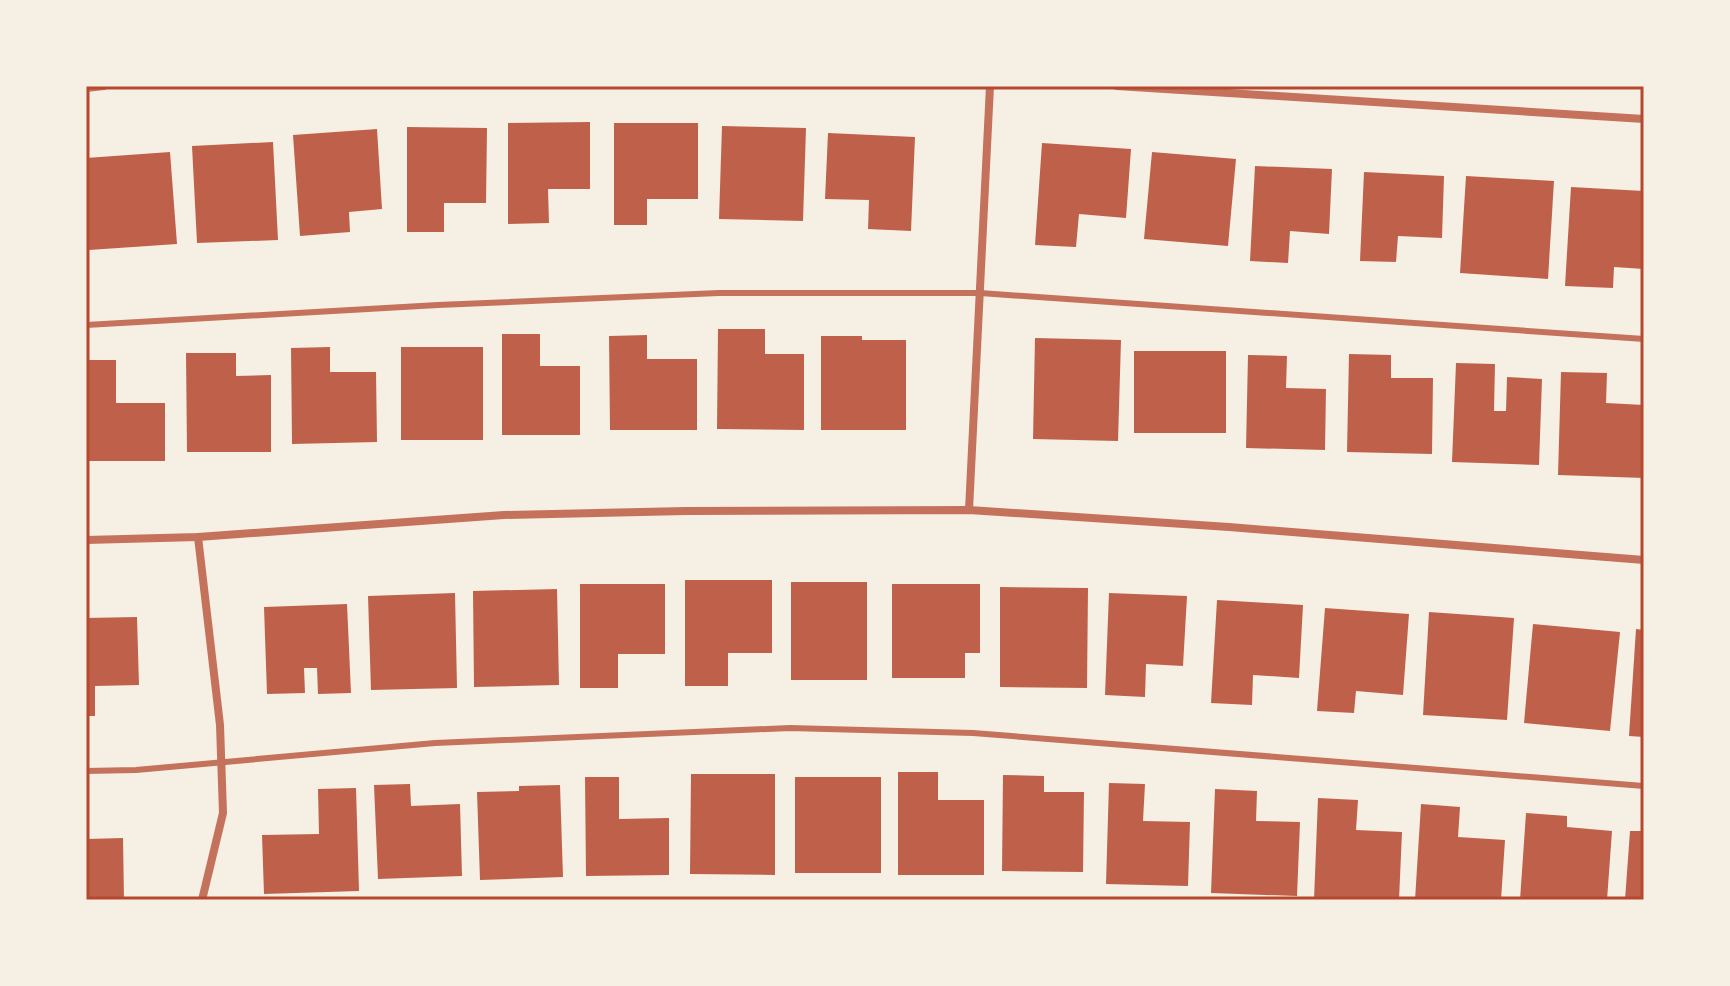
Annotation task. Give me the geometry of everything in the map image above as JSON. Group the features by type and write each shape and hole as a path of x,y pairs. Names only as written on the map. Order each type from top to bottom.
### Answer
{"street":[{"path":"86,88 104,86"},
{"path":"969,510 990,86"},
{"path":"1117,86 1644,119"},
{"path":"86,540 198,537 504,515 969,510 1644,560"},
{"path":"198,537 220,725 223,813 202,900"}],"lane":[{"path":"86,325 719,293 980,293 1644,339"},
{"path":"86,771 136,770 435,743 790,728 973,733 1644,786"}],"building":[{"path":"590,122 590,189 548,189 549,223 508,224 508,123"},
{"path":"614,123 698,123 698,199 647,199 647,225 614,225"},
{"path":"722,126 806,128 803,221 719,219"},
{"path":"407,127 487,128 486,203 444,203 444,232 407,232"},
{"path":"377,129 382,209 349,212 350,232 300,236 293,135"},
{"path":"828,133 915,137 911,231 868,229 869,200 825,199"},
{"path":"273,142 278,240 197,243 192,146"},
{"path":"1042,143 1131,149 1126,218 1079,214 1076,247 1035,245"},
{"path":"170,152 177,244 89,250 86,158"},
{"path":"1152,152 1236,159 1228,246 1144,239"},
{"path":"1255,166 1332,169 1329,234 1290,231 1288,263 1250,261"},
{"path":"1364,172 1444,176 1442,238 1398,236 1396,262 1360,261"},
{"path":"1466,176 1554,181 1548,279 1460,273"},
{"path":"1571,187 1644,191 1644,269 1614,267 1613,288 1565,286"},
{"path":"718,329 765,329 765,354 804,354 804,430 717,429"},
{"path":"502,334 540,334 540,366 580,366 580,435 502,435"},
{"path":"647,335 647,359 697,359 697,430 610,430 609,336"},
{"path":"821,336 906,340 906,430 821,430"},
{"path":"1035,338 1121,340 1118,441 1033,439"},
{"path":"330,347 330,372 376,372 377,442 292,444 291,348"},
{"path":"401,347 483,347 483,440 401,440"},
{"path":"1134,351 1226,351 1226,433 1134,433"},
{"path":"186,353 236,353 236,376 271,375 271,452 187,452"},
{"path":"1349,354 1391,355 1391,378 1433,378 1432,454 1347,452"},
{"path":"1248,355 1287,356 1286,388 1326,389 1325,450 1246,448"},
{"path":"86,360 116,360 116,403 165,403 165,461 86,461"},
{"path":"1456,363 1495,364 1494,411 1506,411 1507,377 1542,379 1539,465 1452,462"},
{"path":"1561,372 1607,373 1606,403 1644,405 1644,478 1558,475"},
{"path":"685,580 772,580 772,653 728,653 728,686 685,686"},
{"path":"791,582 867,582 867,680 791,680"},
{"path":"580,584 665,584 665,654 618,654 618,688 580,688"},
{"path":"892,584 980,584 980,653 965,653 965,678 892,678"},
{"path":"1000,587 1088,588 1087,688 1000,687"},
{"path":"557,589 559,685 474,687 473,591"},
{"path":"455,593 457,688 371,690 368,596"},
{"path":"1109,593 1187,596 1183,666 1146,664 1145,697 1105,695"},
{"path":"1217,600 1303,605 1299,678 1253,675 1252,705 1211,703"},
{"path":"347,604 351,693 318,694 317,668 304,668 305,693 267,694 264,607"},
{"path":"1325,608 1409,614 1403,695 1356,691 1354,713 1317,711"},
{"path":"1429,612 1514,618 1507,720 1423,715"},
{"path":"137,617 139,685 95,686 95,716 86,716 86,618"},
{"path":"1533,624 1620,632 1610,731 1524,723"},
{"path":"1636,629 1644,630 1644,737 1629,736"},
{"path":"898,772 938,772 938,800 984,800 984,875 898,875"},
{"path":"691,774 775,774 775,875 690,874"},
{"path":"1003,775 1044,776 1044,792 1084,792 1083,872 1002,871"},
{"path":"585,777 619,777 619,819 669,818 669,875 586,876"},
{"path":"795,777 881,777 881,873 795,873"},
{"path":"1109,783 1145,784 1143,821 1190,822 1188,886 1106,884"},
{"path":"410,784 411,806 460,804 462,876 378,879 374,785"},
{"path":"560,785 563,877 480,880 477,792 519,791 519,786"},
{"path":"356,788 359,891 264,894 262,835 319,834 318,789"},
{"path":"1215,789 1257,791 1256,821 1300,822 1297,896 1211,893"},
{"path":"1318,798 1358,800 1356,830 1402,832 1399,900 1314,900"},
{"path":"1421,804 1460,807 1458,837 1505,840 1501,900 1415,900"},
{"path":"1526,813 1567,816 1567,827 1612,831 1607,900 1520,900"},
{"path":"1630,831 1644,831 1644,900 1625,900"},
{"path":"123,838 124,900 86,900 86,839"}]}
